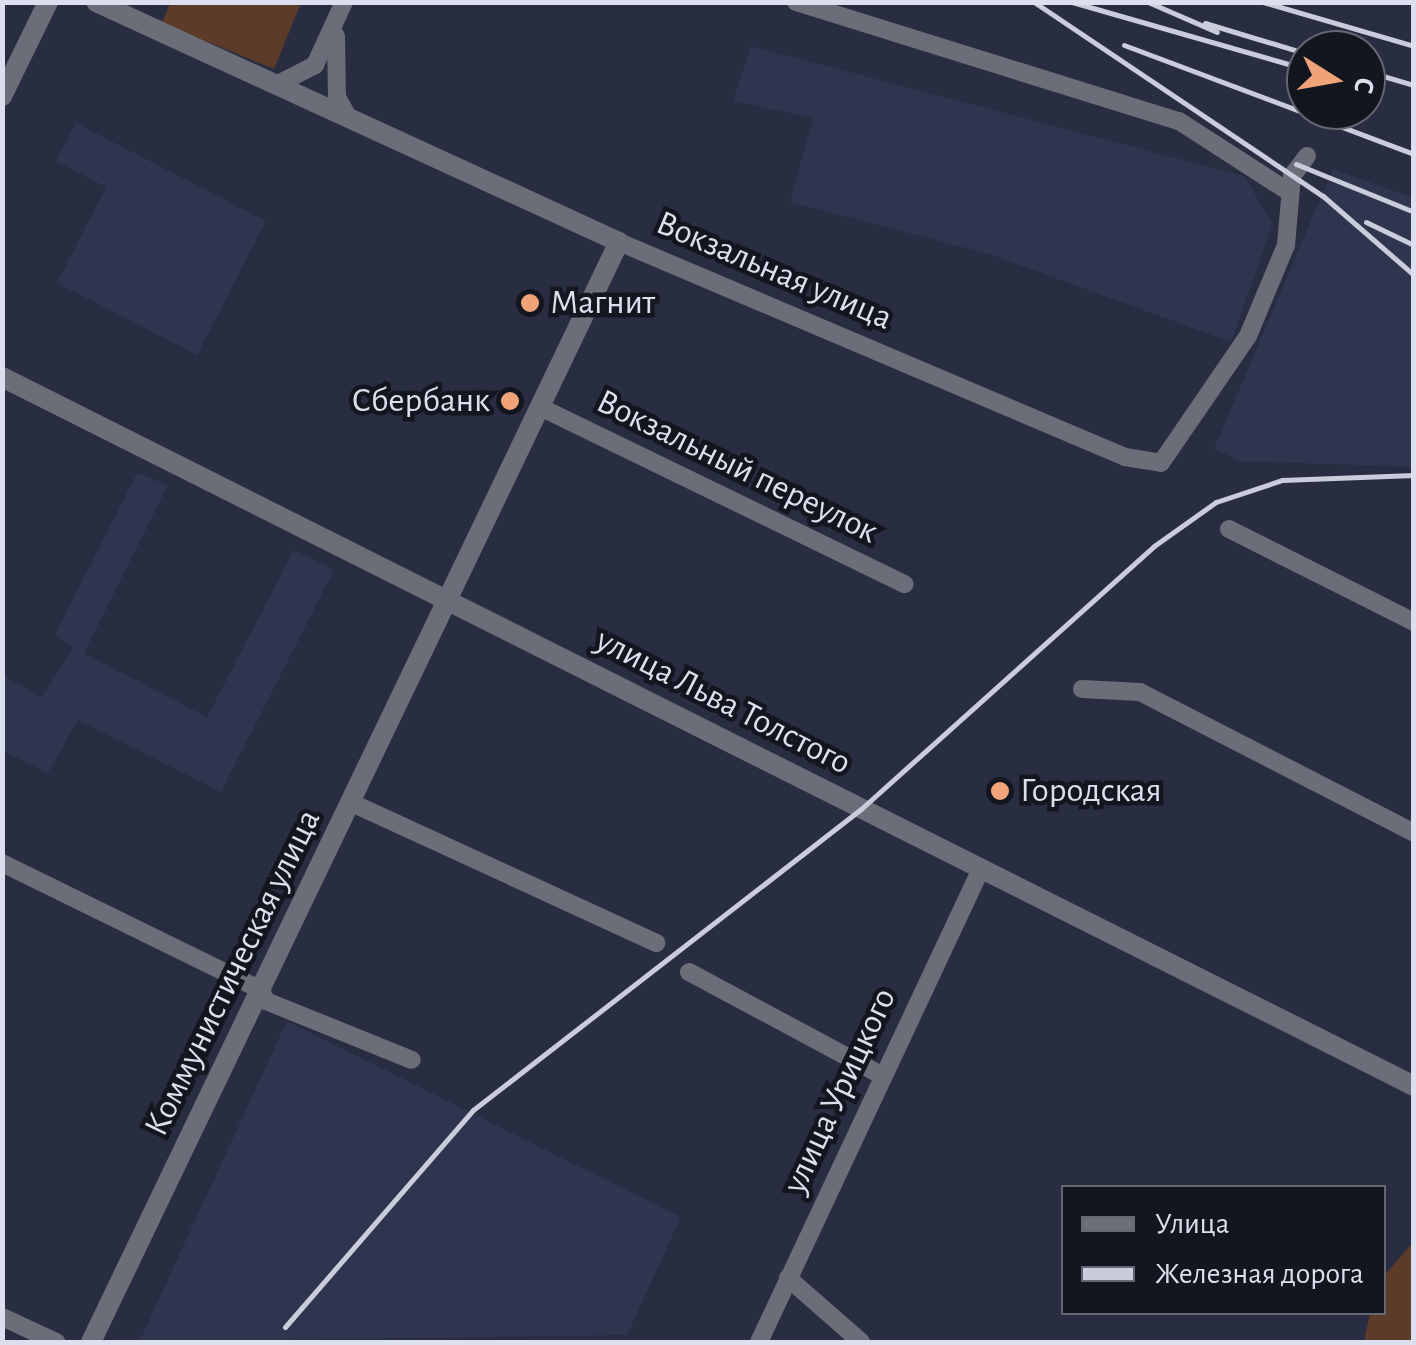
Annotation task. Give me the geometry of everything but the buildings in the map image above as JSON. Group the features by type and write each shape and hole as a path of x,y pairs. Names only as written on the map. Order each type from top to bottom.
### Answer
{"street":[{"path":"2,96 48,2"},
{"name":"Вокзальная улица","path":"96,2 619,242 1125,458 1161,462 1248,336 1286,245 1289,192"},
{"path":"344,2 336,32 334,72 357,121"},
{"path":"796,2 1179,121 1289,192 1307,156"},
{"path":"276,85 315,64 336,32"},
{"path":"542,408 619,242"},
{"name":"улица Льва Толстого","path":"2,377 1414,1086"},
{"name":"Коммунистическая улица","path":"91,1342 542,408"},
{"name":"Вокзальный переулок","path":"542,408 904,584"},
{"path":"1230,529 1414,622"},
{"path":"1082,690 1140,692 1414,832"},
{"path":"352,803 656,943"},
{"path":"2,863 261,990 266,1002 412,1060"},
{"name":"улица Урицкого","path":"758,1342 981,869"},
{"path":"689,972 883,1076"},
{"path":"788,1278 861,1342"},
{"path":"2,1317 56,1342"}],"shaded area":[{"path":"170,3 301,3 274,69 162,23"},
{"path":"751,46 1244,176 1273,224 1231,342 989,254 790,202 813,118 733,101"},
{"path":"76,123 266,221 197,355 57,283 106,187 56,161"},
{"path":"1333,169 1413,198 1413,467 1240,461 1214,449"},
{"path":"137,473 168,485 84,653 207,717 294,550 334,570 221,792 78,720 48,773 3,751 3,676 42,697 74,647 55,635"},
{"path":"287,1021 681,1217 627,1335 139,1342"},
{"path":"1413,1242 1413,1342 1364,1342 1370,1315 1386,1315 1386,1274"}],"railway":[{"path":"1034,2 1323,196 1414,275"},
{"path":"1072,2 1286,63"},
{"path":"1148,2 1217,32"},
{"path":"1263,2 1414,46"},
{"path":"1205,23 1286,47"},
{"path":"1124,45 1414,154"},
{"path":"1386,77 1414,85"},
{"path":"1296,164 1414,212"},
{"path":"1366,222 1414,245"},
{"path":"285,1327 473,1110 861,809 1154,546 1216,502 1282,480 1414,475"}],"place":[{"name":"Магнит","path":"530,303"},
{"name":"Сбербанк","path":"510,401"},
{"name":"Городская","path":"1000,791"}]}
